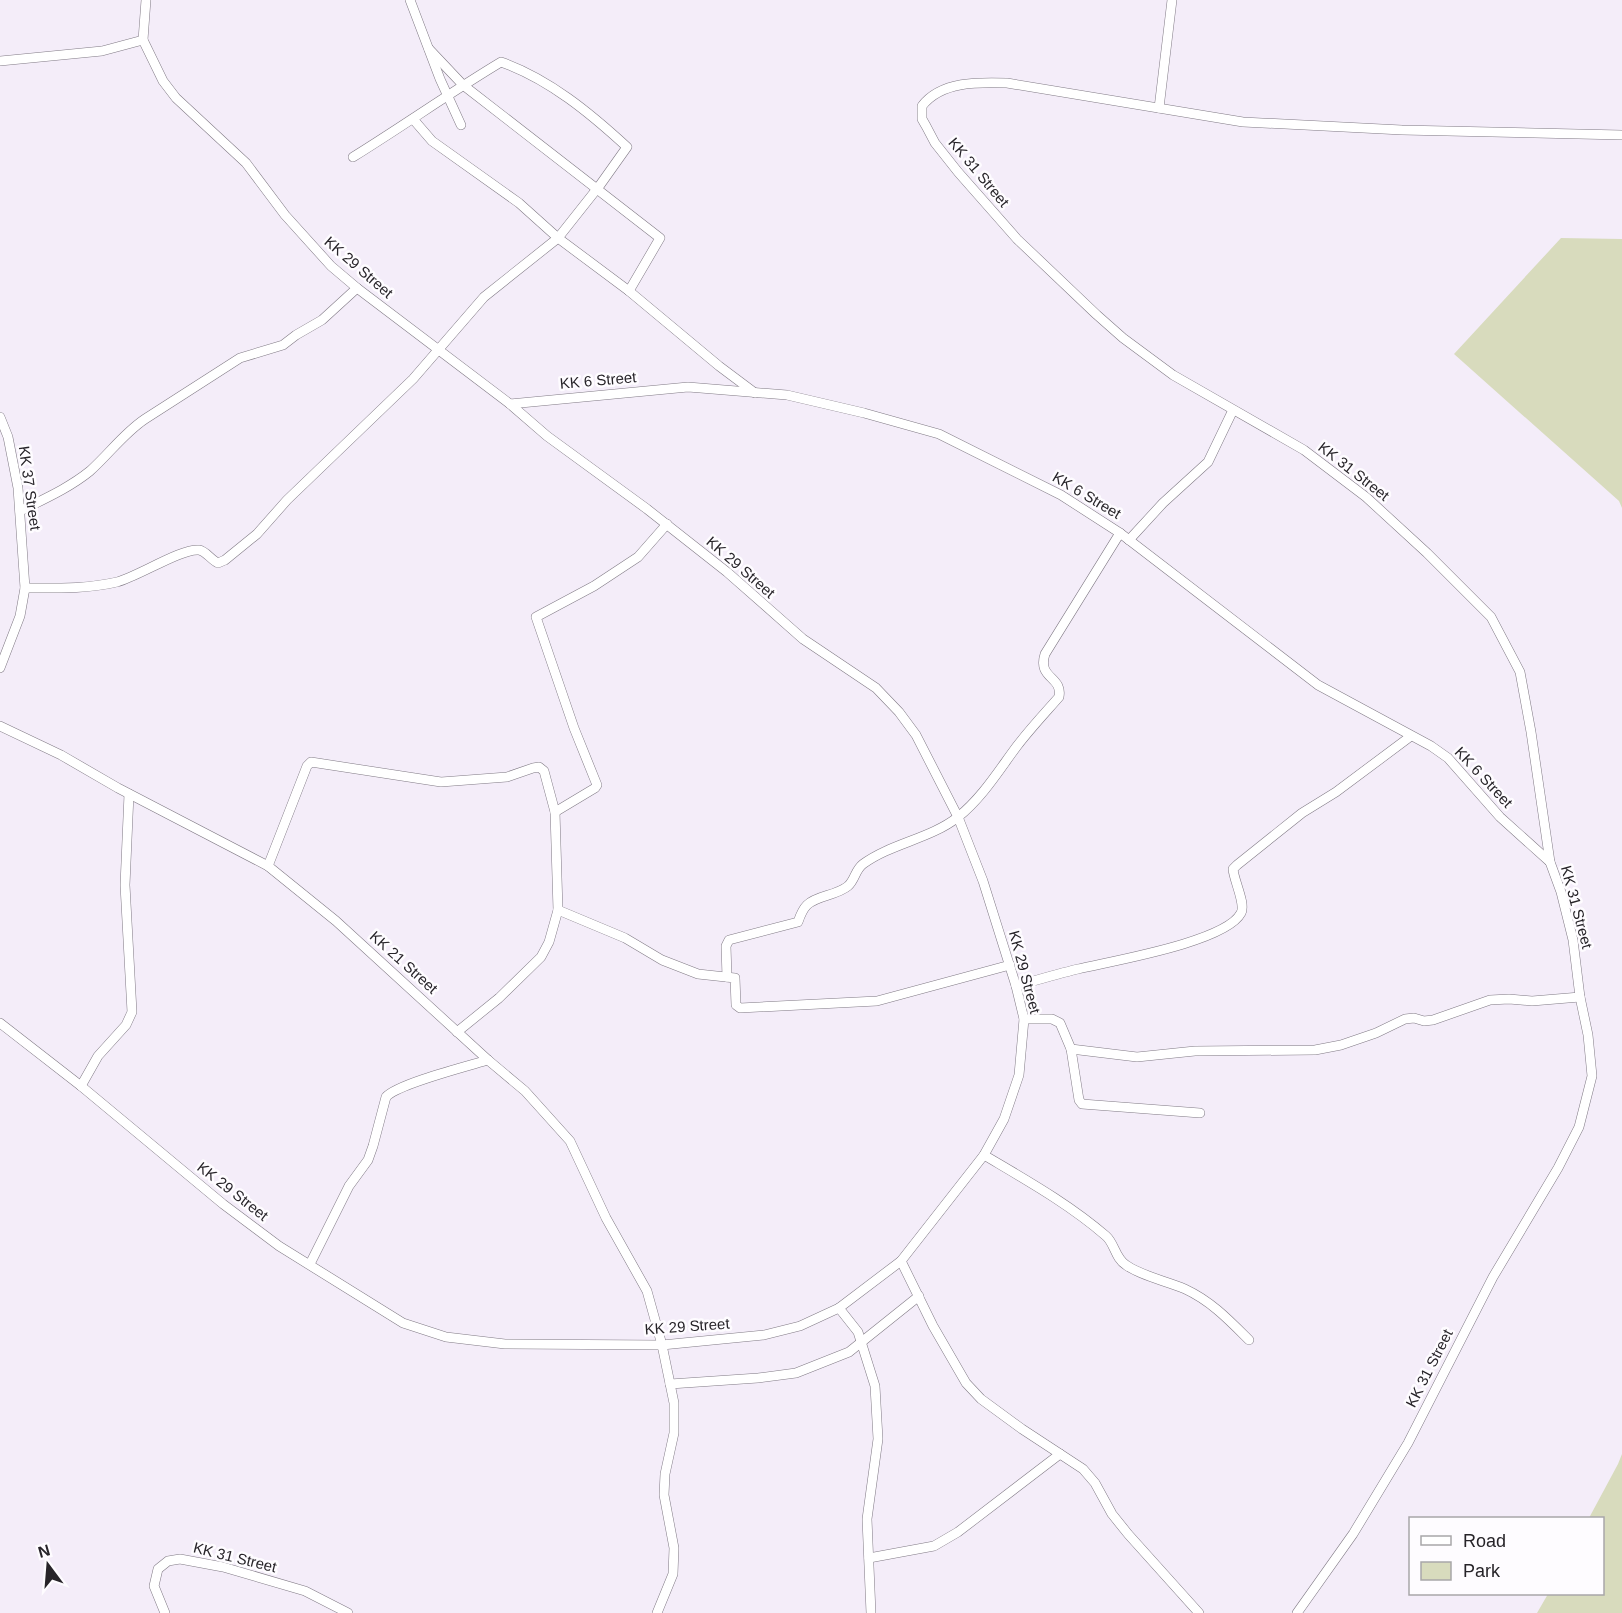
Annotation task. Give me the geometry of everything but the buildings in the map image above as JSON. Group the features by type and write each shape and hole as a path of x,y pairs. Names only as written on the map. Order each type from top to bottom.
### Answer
{"street":[{"path":"0,61 95,52 142,40 146,0"},
{"path":"410,0 461,125"},
{"path":"1159,108 1172,0"},
{"name":"KK 29 Street","path":"0,1023 81,1086 223,1204 279,1246 404,1323 446,1337 505,1344 662,1344 764,1335 800,1326 839,1308 901,1261 984,1155 1004,1119 1019,1075 1024,1019 1010,965 983,880 958,817 916,735 899,712 876,688 803,639 727,572 667,524 547,436 331,266 285,214 235,151 176,98 163,81 142,40"},
{"path":"429,49 463,85 660,238 628,291"},
{"path":"25,588 64,588 120,581 196,550 203,552 215,562 222,562 257,534 287,500 372,419 440,350 484,297 558,238 627,147 593,116 525,70 501,62 447,94 413,119 353,157"},
{"name":"KK 31 Street","path":"1297,1613 1353,1534 1408,1443 1494,1277 1558,1168 1579,1127 1592,1076 1573,940 1561,892 1550,862 1520,672 1491,617 1427,553 1366,497 1304,450 1173,375 1123,338 1034,255 1002,222 940,150 926,126 921,110 932,95 957,86 980,82 1006,83 1243,122 1413,130 1622,135"},
{"path":"413,119 432,141 519,203 558,238 628,291 754,393"},
{"path":"20,511 83,476 133,427 145,419 232,362 283,345 322,320 357,288"},
{"name":"KK 6 Street","path":"510,405 688,387 787,395 939,434 1061,495 1120,533 1318,686 1431,746 1448,758 1500,817 1550,862"},
{"path":"1129,540 1163,503 1208,462 1233,410"},
{"name":"KK 37 Street","path":"0,417 8,437 14,464 20,511 25,588 20,616 0,668"},
{"path":"555,812 596,788 597,785 574,728 536,617 594,586 638,558 667,524"},
{"path":"727,977 726,946 729,940 798,922 806,906 850,885 856,871 864,864 958,817 982,793 1019,743 1059,697 1058,685 1043,668 1045,654 1120,533"},
{"name":"KK 21 Street","path":"0,726 61,755 129,794 268,866 336,921 525,1091 570,1141 606,1218 647,1291 662,1344 674,1403 674,1433 665,1474 664,1495 674,1548 673,1574 657,1613"},
{"path":"1016,986 1169,948 1220,931 1236,920 1242,912 1243,906 1233,869 1237,864 1302,813 1336,792 1411,736"},
{"path":"268,866 307,766 311,762 441,782 507,777 539,767 544,771 555,812 558,910 549,942 541,957 499,998 457,1032"},
{"path":"81,1086 98,1056 126,1025 132,1012 125,885 129,794"},
{"path":"558,910 625,938 662,960 698,974 735,978 736,1005 746,1009 877,1001 922,991 1010,965"},
{"path":"1071,1049 1137,1057 1195,1051 1315,1050 1341,1045 1376,1033 1405,1019 1433,1020 1490,1000 1509,999 1532,1002 1580,997"},
{"path":"1024,1019 1052,1019 1060,1023 1071,1049 1079,1100 1082,1104 1200,1113"},
{"path":"310,1264 349,1186 368,1160 374,1146 386,1096 405,1086 488,1060"},
{"path":"984,1155 1083,1217 1109,1238 1116,1255 1124,1264 1188,1290 1211,1303 1249,1340"},
{"path":"901,1261 966,1383 981,1399 1083,1469 1095,1483 1112,1514 1128,1534 1199,1613"},
{"path":"670,1384 796,1373 849,1352 919,1296"},
{"path":"839,1308 862,1340 875,1386 878,1439 867,1519 871,1613"},
{"path":"869,1558 934,1546 958,1532 1060,1454"},
{"name":"KK 31 Street","path":"165,1613 154,1586 158,1569 168,1562 180,1559 223,1567 266,1579 305,1592 348,1613"}],"green space":[{"path":"1561,238 1622,239 1622,508 1619,501 1454,354"},
{"path":"1622,1454 1622,1613 1537,1613 1547,1595 1604,1595 1604,1517 1590,1517"}]}
